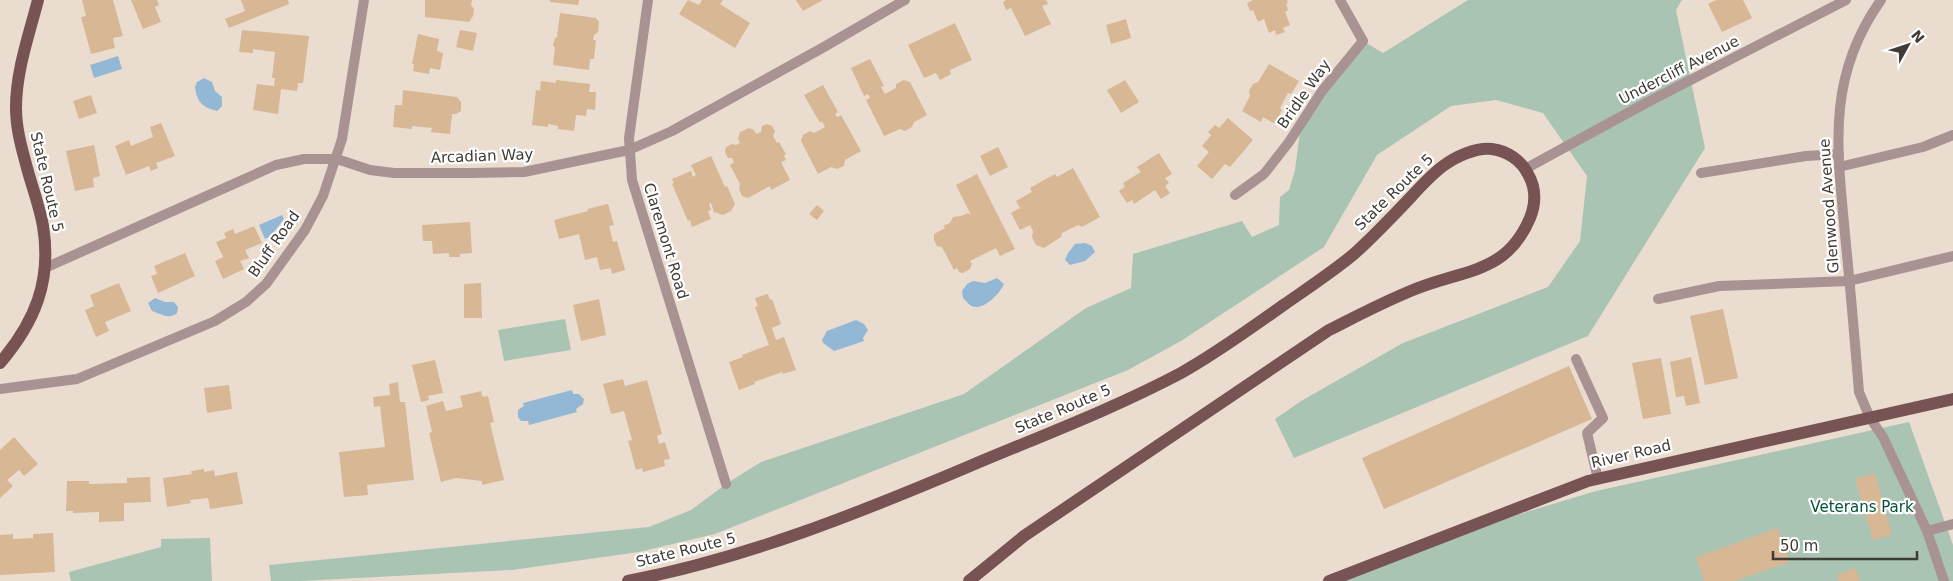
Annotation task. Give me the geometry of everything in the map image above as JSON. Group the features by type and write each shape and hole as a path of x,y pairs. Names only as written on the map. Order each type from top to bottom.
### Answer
{"main road":[{"name":"State Route 5","path":"0,362 18,342 31,319 40,294 45,268 43,226 19,137 16,108 19,77 38,0"},
{"name":"State Route 5","path":"628,581 725,558 788,538 885,502 1133,397 1183,372 1230,343 1341,265 1372,237 1442,166 1460,156 1487,148 1500,151 1515,158 1526,169"},
{"path":"969,581 1024,536 1330,330 1394,298 1441,280 1478,270 1498,260 1513,246 1525,230 1533,210 1535,194 1526,169"},
{"name":"River Road","path":"1329,581 1588,481 1953,398"}],"street":[{"name":"Bluff Road","path":"0,389 77,379 215,321 246,302 266,284 305,230 322,196 337,159 342,139 364,0"},
{"name":"Claremont Road","path":"648,0 629,138 635,194 726,484"},
{"name":"Arcadian Way","path":"45,268 276,165 304,159 337,159 370,170 426,174 489,173 524,172 629,150 672,131 905,0"},
{"name":"Bridle Way","path":"1235,195 1264,174 1289,142 1322,91 1363,41 1340,0"},
{"name":"Undercliff Avenue","path":"1526,169 1646,103 1846,0"},
{"name":"Glenwood Avenue","path":"1882,0 1864,26 1852,54 1842,87 1838,116 1839,167 1859,392 1870,418 1883,436 1927,531 1944,581"},
{"path":"1839,167 1923,147 1953,135"},
{"path":"1701,173 1797,157 1839,154"},
{"path":"1658,299 1719,286 1849,281 1953,256"},
{"path":"1576,359 1603,418 1587,433 1598,479"},
{"path":"1927,531 1953,524"}],"green space":[{"path":"1468,0 1682,0 1676,10 1705,148 1588,336 1294,458 1275,419 1301,401 1403,343 1548,287 1580,241 1587,176 1543,113 1496,100 1451,106 1377,155 1324,247 1181,341 1128,370 715,534 639,552 512,570 271,581 269,565 649,527 691,510 726,484 761,462 964,394 1086,308 1131,288 1133,254 1242,221 1252,237 1279,225 1280,197 1289,190 1295,170 1301,124 1363,41 1383,53"},
{"path":"565,319 571,350 504,361 498,330"},
{"name":"Veterans Park","path":"1909,422 1953,545 1953,581 1331,581 1430,541 1596,491"},
{"path":"210,538 212,581 71,581 69,572 161,547 161,539"}],"water":[{"path":"118,56 122,69 94,78 90,65"},
{"path":"204,78 212,82 215,91 222,97 222,106 217,111 204,106 197,97 195,87 197,82"},
{"path":"282,215 284,219 270,237 265,239 259,225"},
{"path":"1085,243 1092,246 1095,252 1085,261 1070,265 1065,260 1068,253 1075,244"},
{"path":"997,278 1004,284 1000,291 984,305 974,307 963,298 962,291 967,284 973,281 985,283"},
{"path":"155,298 165,302 174,302 178,307 177,313 168,316 152,311 148,303"},
{"path":"856,320 864,324 868,330 863,338 864,341 834,351 823,343 822,340 827,331"},
{"path":"572,390 573,394 579,394 584,399 583,404 576,409 577,412 529,425 528,421 521,421 518,417 518,410 524,406 523,403"}],"building":[{"path":"82,0 113,0 123,36 113,38 115,48 91,54 81,17 86,16"},
{"path":"131,0 157,0 159,5 155,7 161,22 143,29"},
{"path":"241,0 288,0 289,4 229,28 225,19 245,11"},
{"path":"425,0 472,0 473,16 469,22 425,17"},
{"path":"550,0 579,0 578,5 550,2"},
{"path":"688,0 699,5 702,0 723,0 720,4 750,23 735,48 679,14"},
{"path":"796,0 823,0 803,11"},
{"path":"1006,0 1046,0 1048,4 1042,6 1051,24 1025,36 1011,8 1006,10 1003,2"},
{"path":"1253,0 1287,0 1288,10 1285,12 1290,25 1283,28 1285,32 1276,35 1275,30 1269,33 1264,19 1258,22 1253,10 1250,11 1247,3"},
{"path":"1716,0 1743,0 1752,18 1722,32 1708,4"},
{"path":"560,13 596,18 599,22 598,32 594,35 593,40 596,40 594,59 590,59 589,70 553,65 555,48 553,45 557,37"},
{"path":"1126,19 1131,38 1111,44 1106,25"},
{"path":"955,23 972,60 950,70 951,74 940,80 936,73 924,78 908,45"},
{"path":"242,30 309,36 303,83 298,83 297,91 281,89 278,114 253,110 257,84 274,86 275,78 272,78 275,52 253,49 253,53 239,52"},
{"path":"460,30 477,33 473,51 456,47"},
{"path":"418,34 439,39 437,51 443,53 440,70 430,68 429,74 413,71 414,64 412,64"},
{"path":"870,59 884,86 881,87 885,94 896,88 896,84 904,80 910,82 927,115 914,122 912,127 905,131 900,129 884,136 866,100 870,98 868,94 864,96 851,68"},
{"path":"1269,64 1299,81 1291,94 1288,93 1280,108 1282,110 1275,124 1263,117 1261,122 1242,111 1250,96 1249,91 1253,84 1258,82"},
{"path":"556,80 590,84 589,92 596,92 595,110 587,109 586,116 576,115 574,131 558,129 558,126 548,124 548,127 532,125 536,90 540,91 541,81 556,83"},
{"path":"1125,80 1139,102 1121,113 1107,90"},
{"path":"823,85 838,112 835,114 837,117 841,115 861,151 845,160 844,166 837,169 831,167 818,174 801,141 803,135 810,131 814,133 825,127 822,121 820,123 804,95"},
{"path":"403,90 457,97 461,102 461,111 452,114 450,134 431,132 432,128 412,126 412,129 393,127 395,105 402,105"},
{"path":"91,95 97,113 79,119 73,101"},
{"path":"1228,118 1253,140 1230,167 1225,164 1212,179 1197,166 1209,152 1202,146 1211,135 1208,132 1215,125 1219,128"},
{"path":"161,123 175,156 156,163 158,168 151,171 149,166 126,175 115,146 129,140 131,146 153,137 150,127"},
{"path":"767,124 772,126 775,131 773,136 786,154 784,156 786,160 781,162 790,180 771,190 770,186 748,198 742,196 739,189 740,184 730,165 734,162 732,158 728,158 725,152 726,147 740,143 738,139 740,132 749,128 754,130 756,134 761,132 762,126"},
{"path":"94,145 100,176 93,178 94,187 75,191 66,151"},
{"path":"998,147 1008,167 990,176 980,156"},
{"path":"1159,153 1172,174 1165,178 1169,183 1165,186 1170,193 1161,199 1155,190 1134,204 1132,200 1127,203 1119,191 1125,187 1123,183 1141,172 1137,167"},
{"path":"711,156 735,204 731,211 723,215 714,212 711,203 709,204 711,210 708,211 711,219 692,227 672,184 674,183 672,179 691,171 693,177 696,175 691,165"},
{"path":"1073,168 1100,217 1082,227 1078,225 1062,233 1061,237 1044,248 1036,245 1032,237 1033,231 1030,225 1020,230 1011,213 1020,208 1016,201 1032,192 1030,188 1055,174 1057,177"},
{"path":"977,174 1015,249 1000,256 996,248 970,261 972,264 970,269 963,273 959,272 957,268 954,270 942,247 937,246 934,234 945,228 943,226 950,223 953,217 968,213 971,215 956,185"},
{"path":"608,204 614,225 609,226 613,242 617,241 625,270 612,274 611,268 600,270 597,257 585,260 579,234 559,239 554,220"},
{"path":"817,205 824,211 817,220 809,214"},
{"path":"470,222 472,253 460,254 460,257 449,257 449,253 433,254 432,241 423,241 422,225"},
{"path":"254,226 262,243 245,250 249,258 240,261 244,269 223,279 215,261 223,257 216,242 226,238 224,233 233,229 235,234"},
{"path":"185,253 195,276 158,293 151,276 157,274 154,266"},
{"path":"119,283 131,311 105,322 109,331 96,337 85,310 94,306 90,295"},
{"path":"481,283 482,318 464,318 464,284"},
{"path":"768,294 770,300 772,299 781,324 772,328 776,340 784,337 796,370 783,374 782,372 754,382 755,384 739,390 729,362 769,345 755,307 758,306 755,298"},
{"path":"599,299 606,335 581,341 573,305"},
{"path":"1723,309 1738,378 1705,385 1690,316"},
{"path":"1691,357 1700,403 1686,406 1684,396 1676,397 1670,362"},
{"path":"1661,358 1671,414 1643,419 1632,363"},
{"path":"435,360 443,393 428,396 429,400 421,402 412,365"},
{"path":"1569,366 1592,419 1384,509 1362,458"},
{"path":"623,379 625,386 647,380 662,434 657,436 659,444 665,442 670,459 664,460 665,466 643,472 642,468 636,470 628,441 632,440 624,411 611,414 603,384"},
{"path":"398,382 400,402 405,402 414,480 367,485 368,495 344,497 339,452 385,447 380,406 374,407 373,397 390,395 389,384"},
{"path":"229,385 232,409 207,413 204,388"},
{"path":"481,391 483,397 488,396 494,422 490,423 504,480 482,485 482,481 456,478 441,482 429,433 432,432 426,406 443,401 446,411 463,407 460,396"},
{"path":"14,437 38,464 24,476 19,470 7,480 13,486 0,498 0,450"},
{"path":"204,469 204,472 214,470 215,476 237,472 243,504 210,509 208,498 190,500 191,503 167,507 163,478 192,474 191,471"},
{"path":"1875,473 1892,535 1873,540 1855,479"},
{"path":"150,477 151,502 124,503 124,521 99,522 99,512 73,513 73,511 66,511 67,481 89,481 89,484 127,483 127,478"},
{"path":"1778,528 1790,562 1735,581 1704,581 1696,557"},
{"path":"53,533 55,572 0,575 0,535 13,534 13,539 33,538 33,534"},
{"path":"1855,568 1860,581 1839,581 1837,575"}]}
